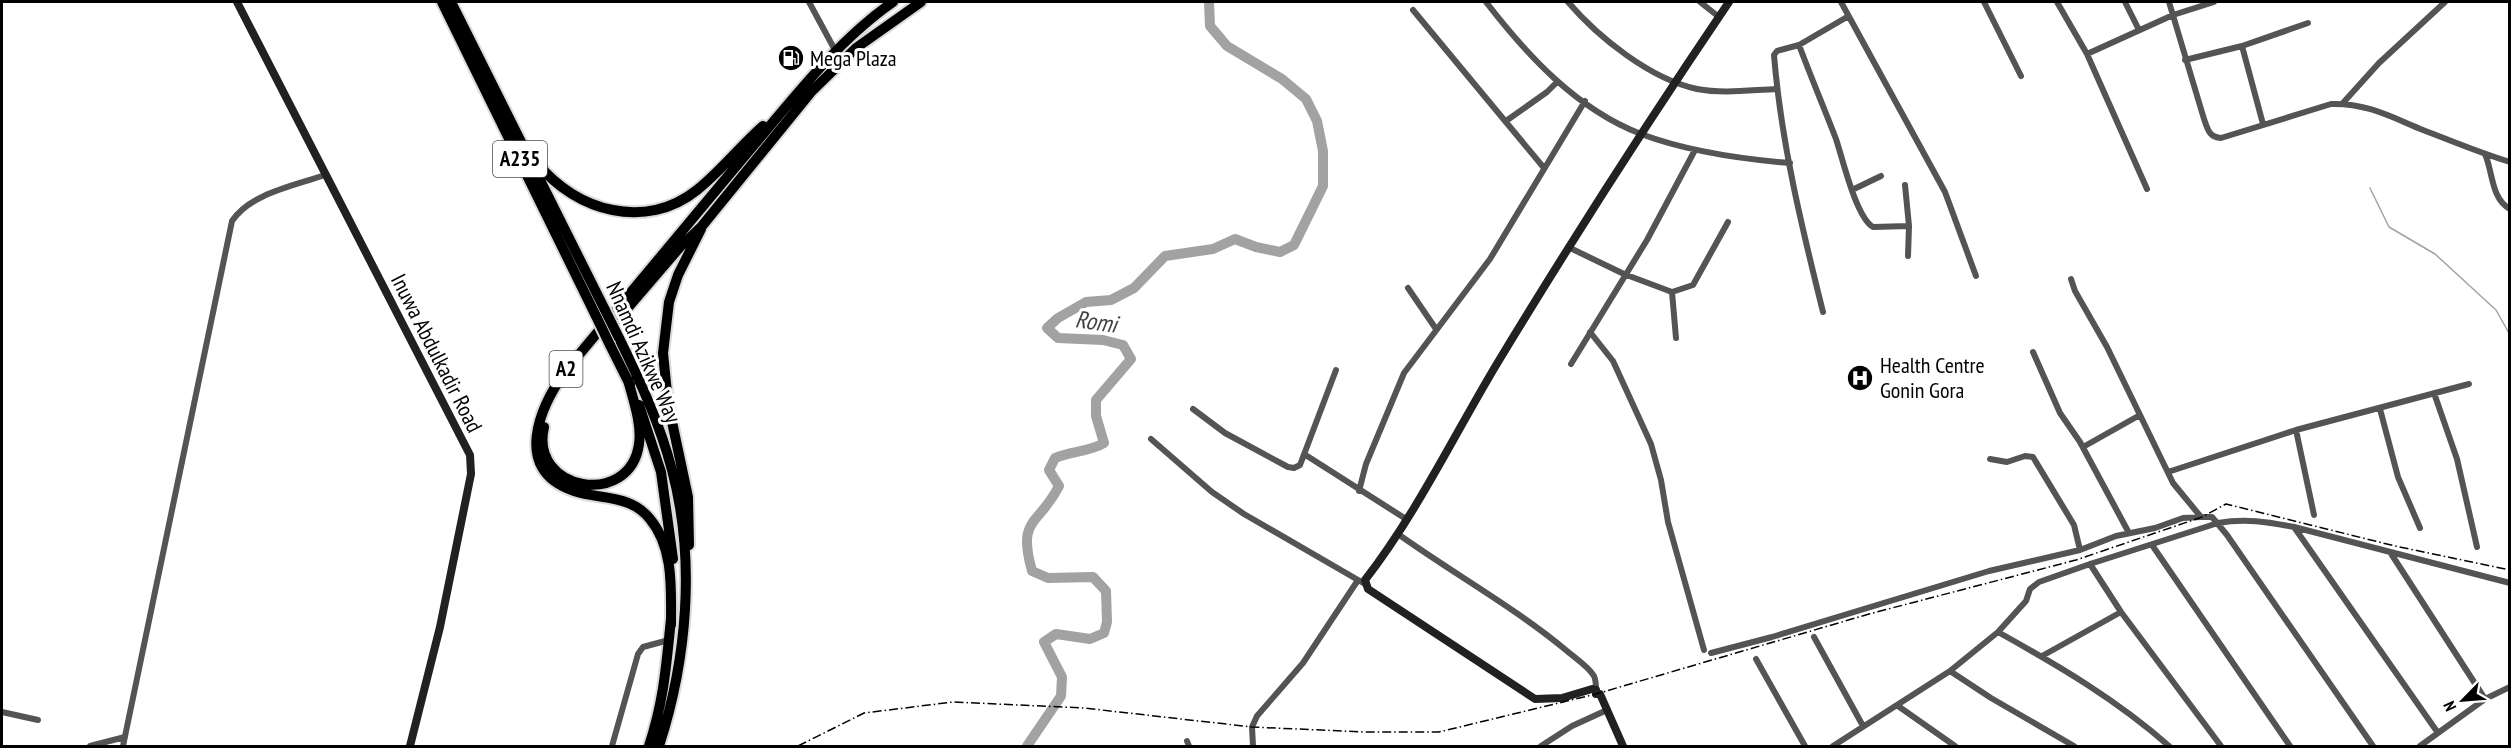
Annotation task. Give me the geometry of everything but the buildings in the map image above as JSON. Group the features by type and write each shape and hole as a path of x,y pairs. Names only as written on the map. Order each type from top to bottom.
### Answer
{"highway":[{"name":"Nnamdi Azikwe Way","path":"442,2 601,313"},
{"name":"Nnamdi Azikwe Way","path":"451,2 526,150 601,313 653,444 666,496 673,559 670,640 661,707 649,747"},
{"name":"A2","path":"671,625 671,587 667,552 651,520 627,501 576,491 565,487 549,475 542,465 535,445 539,419 549,395 567,369 785,109 864,24 893,2"},
{"path":"628,380 639,443 630,466 622,476 601,485 588,486 564,479 554,469 543,446 543,433 553,403 566,380 680,247 702,226 826,77 881,29 921,2"},
{"path":"526,150 556,184 577,198 616,211 651,211 675,203 696,190 758,130 785,109"},
{"path":"686,605 690,527 688,497 668,403 663,353 668,312 675,284 702,226"},
{"name":"Nnamdi Azikwe Way","path":"614,342 647,396 672,471 685,551 686,605 673,696 659,747"}],"street":[{"name":"Inuwa Abdulkadir Road","path":"237,2 470,455 471,474 444,606 410,747"},
{"path":"809,2 836,52"},
{"path":"1486,2 1512,36 1557,82 1606,116 1641,134 1695,150 1790,163"},
{"path":"1568,2 1582,19 1610,43 1644,66 1676,82 1698,89 1777,89"},
{"path":"1700,2 1719,17"},
{"path":"1253,747 1252,726 1257,716 1303,663 1398,534 1568,247 1729,2"},
{"path":"1841,2 1847,17 1945,192 1976,276"},
{"path":"1984,2 2021,76"},
{"path":"2057,2 2087,54 2146,189"},
{"path":"2125,2 2139,30"},
{"path":"2169,2 2204,120 2213,137 2220,138 2331,104 2342,104 2382,111 2420,129 2510,162"},
{"path":"2087,54 2173,15 2214,2"},
{"path":"2342,104 2379,63 2445,2"},
{"path":"1413,10 1544,168"},
{"path":"1823,312 1803,237 1777,89 1775,53 1799,45 1847,17"},
{"path":"2185,60 2242,46 2308,22"},
{"path":"1799,45 1837,142 1852,190 1870,226 1909,226"},
{"path":"2242,46 2263,123"},
{"path":"1506,122 1557,82"},
{"path":"1359,491 1373,445 1404,373 1490,259 1585,101"},
{"path":"1571,363 1647,240 1695,150"},
{"path":"2485,154 2496,194 2500,202 2510,209"},
{"path":"123,747 232,221 240,210 254,201 325,175"},
{"path":"1852,190 1881,176"},
{"path":"1905,185 1909,226 1908,256"},
{"path":"1568,247 1624,274 1672,292 1694,285 1728,222"},
{"path":"2071,279 2075,291 2107,347 2168,472 2181,493 2201,517"},
{"path":"1408,288 1436,329"},
{"path":"1672,292 1676,338"},
{"path":"1590,332 1613,361 1651,444 1661,480 1668,522 1704,650"},
{"path":"2032,352 2061,413 2083,447 2129,533"},
{"path":"1193,409 1225,433 1288,467 1298,467 1336,370"},
{"path":"2168,472 2296,430 2469,384"},
{"path":"2434,393 2457,459 2477,547"},
{"path":"2380,409 2398,477 2420,528"},
{"path":"2083,447 2140,415"},
{"path":"2296,430 2314,515"},
{"path":"1151,440 1212,492 1244,514 1361,582 1368,589 1535,699 1562,698 1592,689 1596,690"},
{"path":"1304,454 1406,519"},
{"path":"1990,459 2007,462 2025,456 2033,457 2074,525 2080,550"},
{"path":"1711,653 1772,638 1989,571 2080,550 2183,518 2212,517 2373,747"},
{"path":"1833,747 1950,671 1998,632 2026,601 2030,589 2039,582 2218,523 2235,520 2262,520 2510,582"},
{"path":"2294,527 2438,733"},
{"path":"1398,534 1437,562 1517,611 1589,670 1596,681 1596,694 1600,694 1623,747"},
{"path":"2152,545 2290,747"},
{"path":"2390,552 2485,699"},
{"path":"2090,564 2121,612 2220,747"},
{"path":"2042,656 2121,612"},
{"path":"1998,632 2075,674 2146,726 2169,747"},
{"path":"1814,637 1863,726"},
{"path":"612,747 638,654 643,647 670,640"},
{"path":"1756,659 1805,747"},
{"path":"1950,671 2074,747"},
{"path":"2420,747 2485,699 2510,687"},
{"path":"1898,706 1955,747"},
{"path":"1540,747 1572,726 1607,710"},
{"path":"2,712 39,720"},
{"path":"90,747 125,737"},
{"path":"1840,742 1847,747"}],"waterway":[{"name":"Romi","path":"1027,746 1061,696 1062,677 1044,642 1056,634 1090,639 1104,633 1107,622 1106,591 1093,577 1048,578 1032,571 1028,554 1028,531 1059,486 1049,470 1055,458 1104,443 1096,416 1096,400 1131,359 1123,345 1103,340 1058,338 1047,328 1058,318 1086,302 1111,300 1134,288 1165,256 1213,249 1235,239 1256,247 1280,252 1294,245 1323,186 1323,151 1317,121 1306,99 1282,79 1227,46 1210,26 1209,2"},
{"path":"2370,188 2389,227 2435,254 2496,310 2510,335"}],"railway":[{"path":"798,746 864,713 953,702 1084,708 1252,727 1365,732 1439,732 1596,694 1869,614 2076,560 2202,517 2226,504 2395,546 2510,570"}],"place":[{"name":"Mega Plaza","path":"791,58"},
{"name":"Health Centre Gonin Gora","path":"1860,378"}]}
